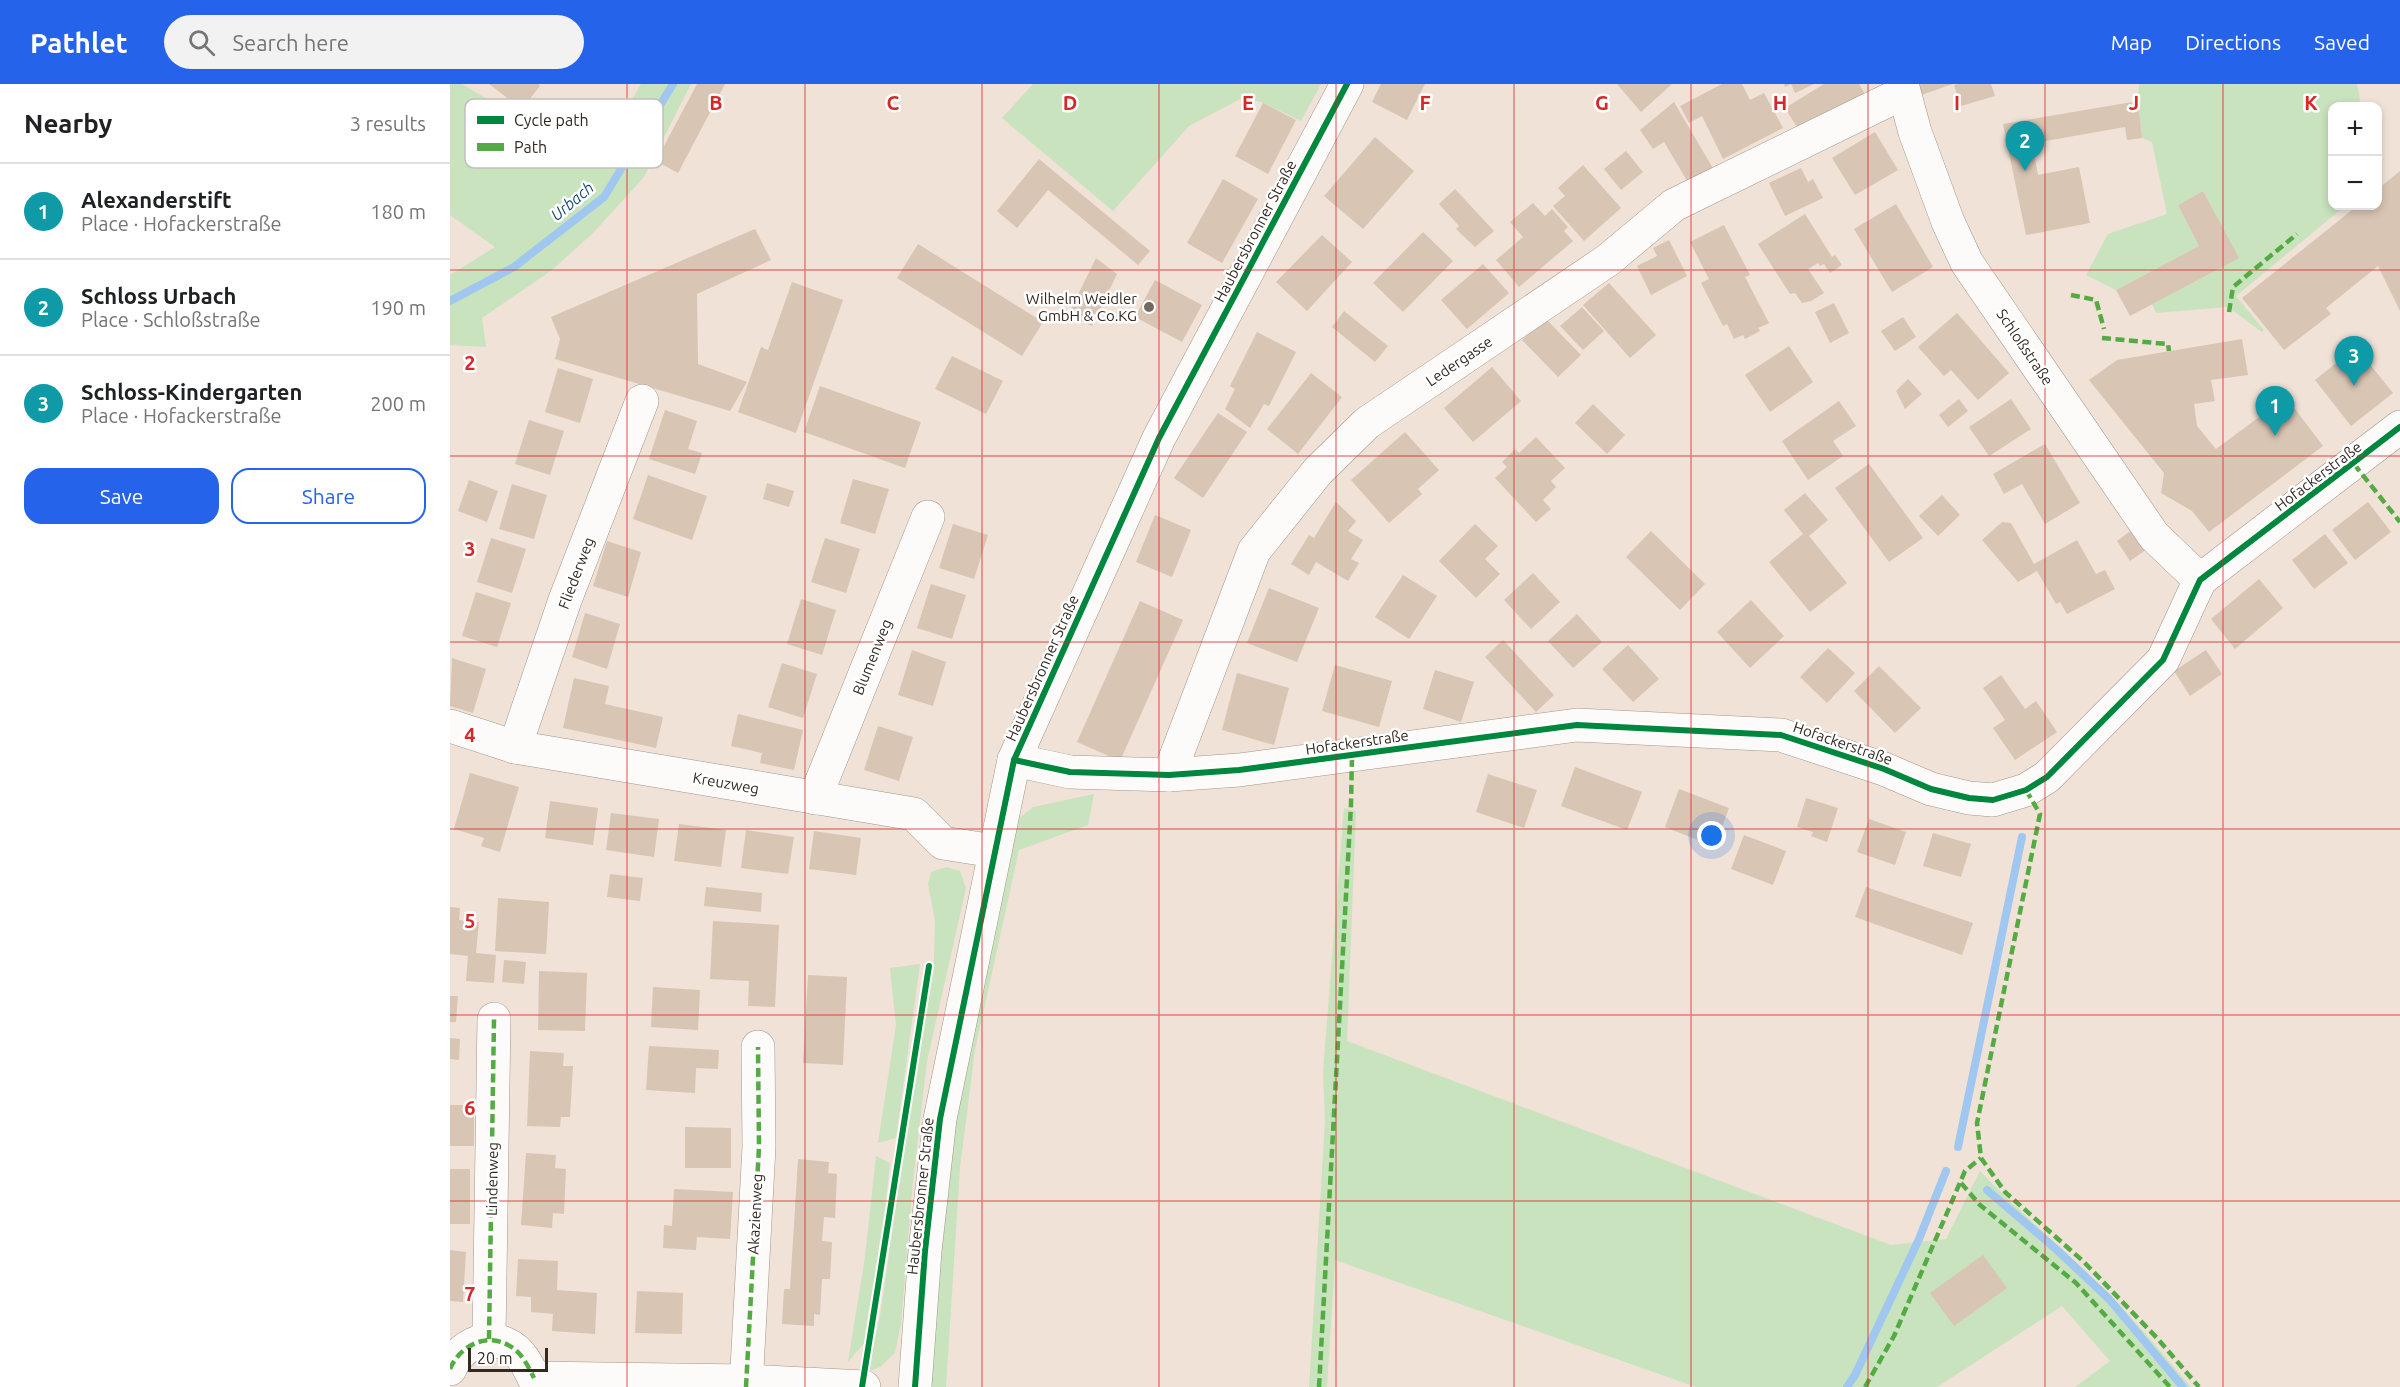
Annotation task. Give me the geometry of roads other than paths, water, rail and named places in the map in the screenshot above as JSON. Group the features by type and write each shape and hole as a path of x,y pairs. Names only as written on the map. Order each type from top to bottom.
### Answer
{"street":[{"name":"Haubersbronner Straße","path":"915,1387 925,1251 940,1119 1014,760 1159,438 1347,84"},
{"name":"Schloßstraße","path":"1903,88 1915,132 1948,222 1967,263 2154,536 2200,580"},
{"name":"Ledergasse","path":"1169,775 1254,551 1318,471 1367,423 1608,260 1674,205 1903,88"},
{"name":"Fliederweg","path":"515,747 566,600 642,401"},
{"name":"Hofackerstraße","path":"1014,760 1070,772 1169,775 1239,770 1577,725 1781,735 1884,769 1930,789 1969,798 1993,800 2026,790 2047,777 2163,660 2200,580 2400,428"},
{"name":"Blumenweg","path":"815,798 928,517"},
{"name":"Kreuzweg","path":"450,726 515,747 914,814 943,843 994,852"},
{"name":"Lindenweg","path":"489,1340 494,1019"},
{"name":"Akazienweg","path":"746,1384 759,1147 758,1047"},
{"path":"450,1369 468,1346 489,1340 508,1345 523,1358 532,1383 864,1387"}],"waterway":[{"name":"Urbach","path":"663,100 673,84"},
{"name":"Urbach","path":"450,301 514,267 604,197 622,168"},
{"path":"1958,1147 2022,837"},
{"path":"1847,1387 1855,1375 1919,1239 1946,1171"},
{"path":"1987,1190 2057,1250 2109,1299 2183,1387"}],"place":[{"name":"Schloss Urbach","path":"2025,171"},
{"name":"Wilhelm Weidler GmbH & Co.KG","path":"1149,307"},
{"name":"Schloss-Kindergarten","path":"2354,386"},
{"name":"Alexanderstift","path":"2275,436"}]}
